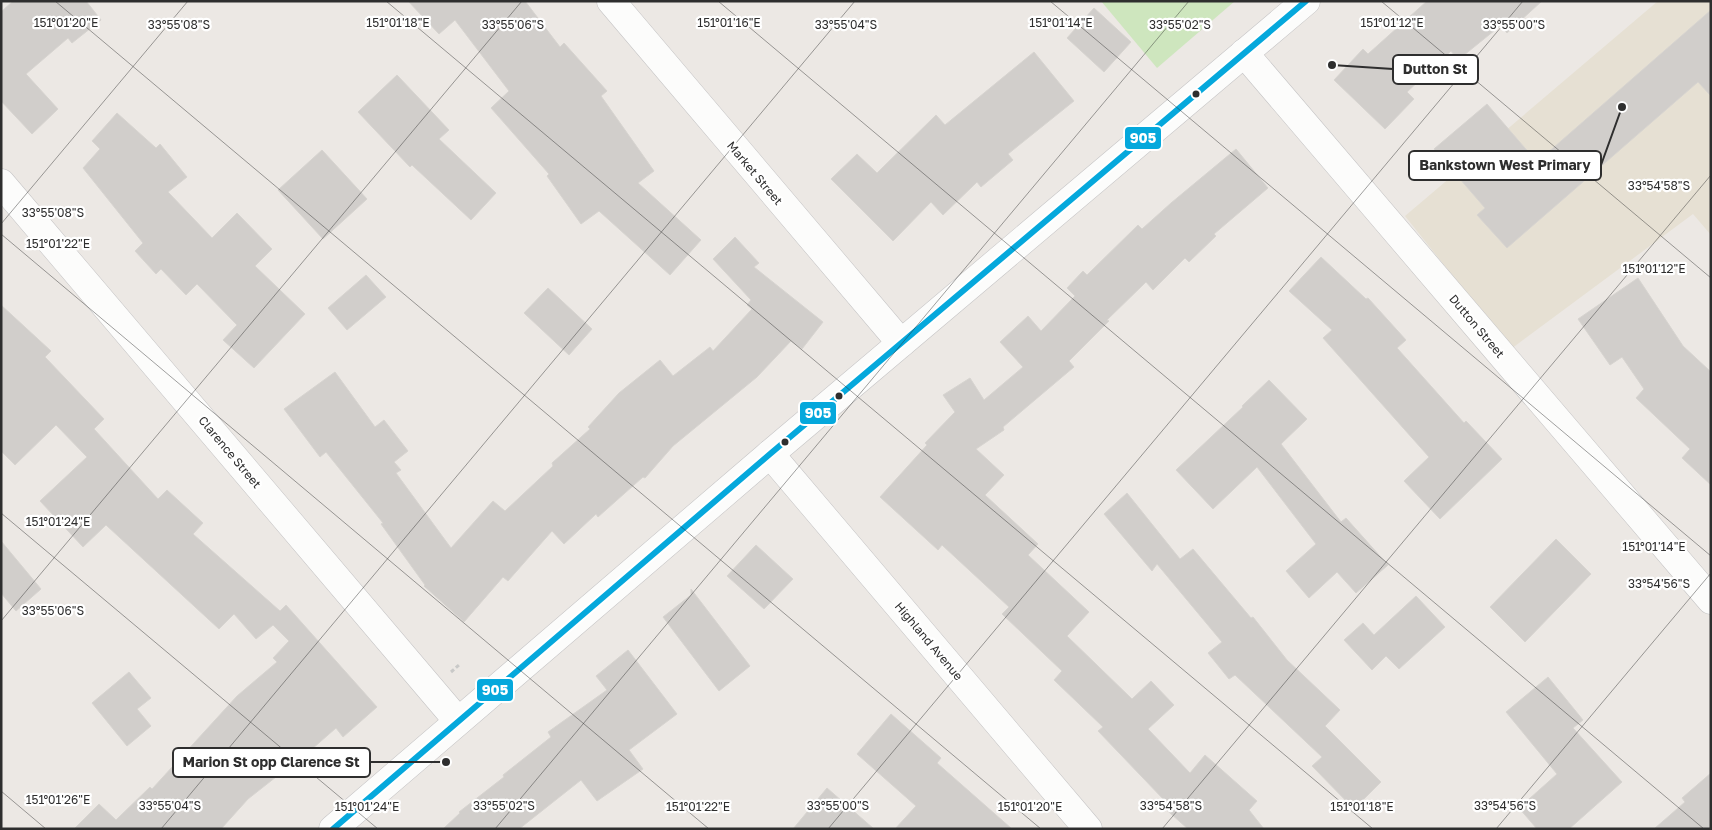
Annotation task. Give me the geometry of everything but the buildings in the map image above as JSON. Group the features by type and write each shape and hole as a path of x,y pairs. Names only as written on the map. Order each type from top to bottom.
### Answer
{"street":[{"name":"Market Street","path":"611,1 900,343"},
{"path":"333,829 900,343 1306,1"},
{"name":"Dutton Street","path":"1244,52 1711,600"},
{"name":"Clarence Street","path":"1,183 458,721"},
{"name":"Highland Avenue","path":"770,454 1088,829"}],"shaded area":[{"path":"1658,1 1711,1 1711,235 1693,214 1511,349 1405,216"}],"green space":[{"path":"1101,1 1235,1 1157,68"}],"transit line":[{"name":"905","path":"333,829 770,454 1306,1"}],"place":[{"name":"Dutton St","path":"1332,65"},
{"name":"Bankstown West Primary","path":"1622,107"},
{"name":"Marion St opp Clarence St","path":"446,762"}]}
